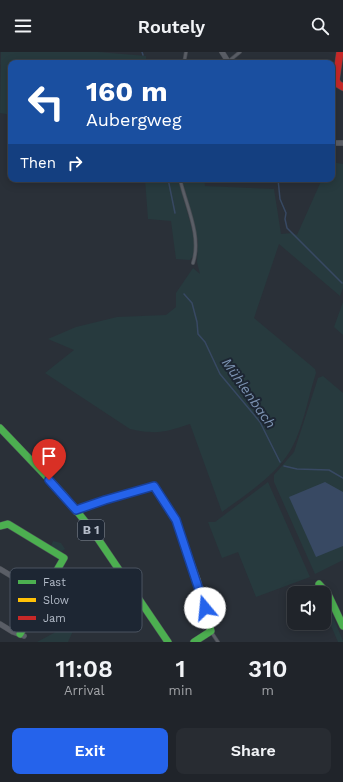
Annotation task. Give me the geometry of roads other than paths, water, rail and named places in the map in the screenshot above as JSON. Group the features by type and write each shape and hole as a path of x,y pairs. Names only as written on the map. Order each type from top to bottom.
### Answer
{"street":[{"path":"340,52 336,80 338,84 343,87"},
{"name":"B 1","path":"0,428 76,510 118,568"},
{"path":"76,510 154,486 176,520 202,596 211,631 194,642"},
{"path":"0,526 8,524 63,556 64,561 60,568"},
{"path":"0,569 10,575"},
{"path":"320,584 328,594 343,626"},
{"name":"B 1","path":"142,604 168,642"},
{"path":"0,624 10,629"},
{"path":"16,632 22,635 24,632"}],"lane":[{"path":"231,60 240,52"},
{"path":"181,182 196,243 196,255 193,263"},
{"path":"211,631 218,642"}],"water":[{"path":"325,482 343,492 343,546 316,557 289,497"}],"waterway":[{"name":"Mühlenbach","path":"169,182 175,213"},
{"path":"278,182 280,199 286,213 285,219 287,228 342,283"},
{"name":"Mühlenbach","path":"184,294 192,303 197,322 198,334 205,342 220,374 260,422 280,462"},
{"name":"Mühlenbach","path":"284,466 297,469 329,470 343,478"}]}
